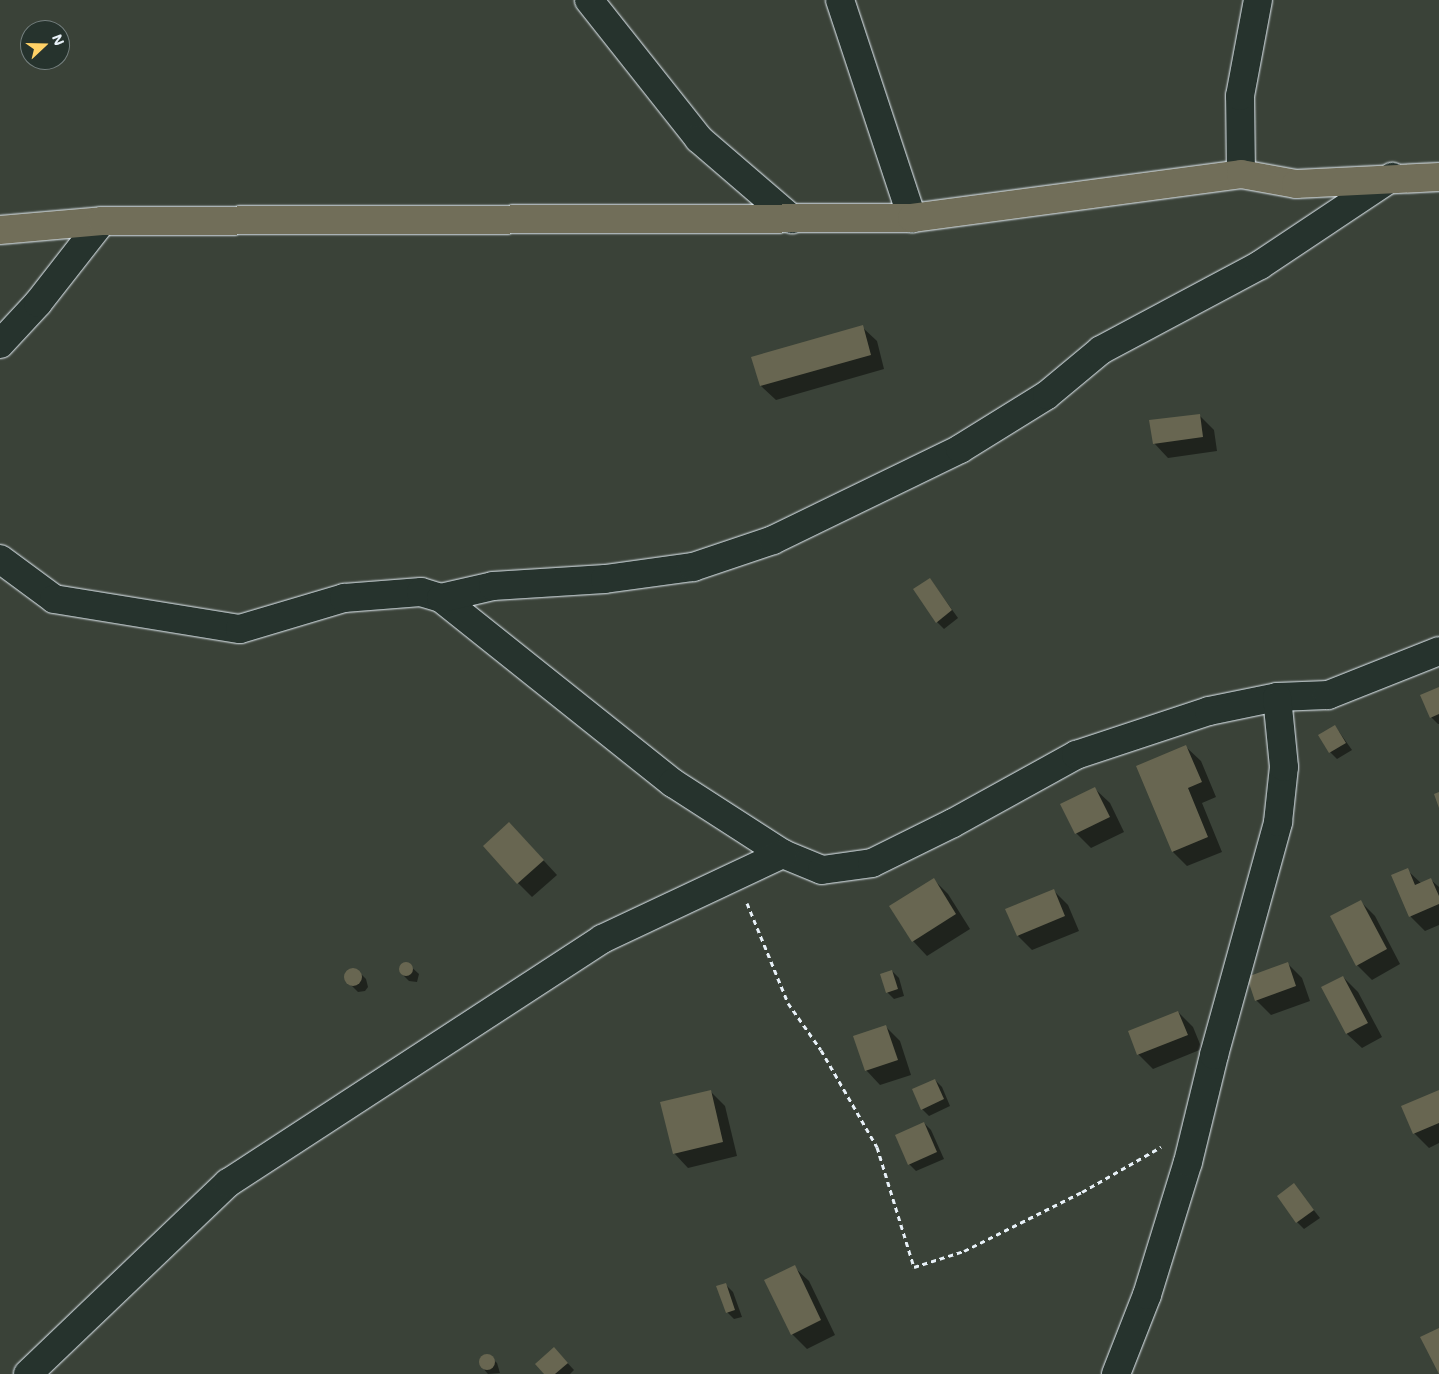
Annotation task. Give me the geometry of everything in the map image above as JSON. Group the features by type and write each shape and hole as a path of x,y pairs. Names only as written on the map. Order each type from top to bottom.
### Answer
{"main road":[{"path":"0,230 102,221 912,218 1241,174 1296,184 1392,177 1439,177"}],"street":[{"path":"589,0 699,138 792,219"},
{"path":"840,0 912,218"},
{"path":"1241,174 1240,96 1258,0"},
{"path":"441,598 493,586 647,575 693,567 773,540 960,449 1047,395 1101,350 1260,265 1392,177"},
{"path":"0,344 38,303 102,221"},
{"path":"0,560 54,599 240,629 344,598 421,592 441,598 673,783 783,854 822,870 872,863 953,823 1076,755 1209,711 1277,696 1328,695 1439,650"},
{"path":"1116,1374 1147,1295 1197,1127 1278,822 1284,767 1277,696"},
{"path":"28,1374 228,1182 602,939 783,854"}],"path":[{"path":"736,876 788,1003 821,1050 877,1148 914,1267 972,1247 1082,1192 1197,1127"}],"building":[{"path":"863,325 871,355 760,386 751,357"},
{"path":"1200,414 1203,437 1153,444 1149,420"},
{"path":"930,578 952,610 936,623 913,589"},
{"path":"1439,687 1439,714 1430,718 1420,695"},
{"path":"1335,725 1346,743 1329,753 1318,735"},
{"path":"1186,745 1202,782 1188,788 1208,837 1172,852 1136,766"},
{"path":"1095,787 1110,817 1075,834 1060,804"},
{"path":"1439,792 1439,808 1434,794"},
{"path":"509,822 544,860 517,884 483,846"},
{"path":"1408,868 1415,885 1431,878 1439,896 1439,904 1409,917 1391,875"},
{"path":"934,878 956,914 912,942 889,906"},
{"path":"1054,889 1065,916 1017,936 1005,909"},
{"path":"1361,900 1387,949 1356,966 1330,916"},
{"path":"403,962 409,962 413,969 409,976 403,976 399,972 399,966"},
{"path":"1288,962 1296,986 1255,1001 1247,977"},
{"path":"353,968 359,971 362,977 359,983 353,986 347,983 344,977 347,971"},
{"path":"892,970 898,989 886,993 880,974"},
{"path":"1343,976 1368,1023 1346,1034 1321,987"},
{"path":"1178,1011 1188,1035 1137,1055 1128,1031"},
{"path":"886,1025 898,1060 865,1071 853,1036"},
{"path":"935,1079 944,1099 921,1110 912,1089"},
{"path":"711,1090 723,1142 673,1154 660,1102"},
{"path":"1439,1090 1439,1123 1413,1134 1401,1106"},
{"path":"924,1122 937,1152 908,1165 895,1135"},
{"path":"1294,1183 1314,1210 1296,1223 1277,1196"},
{"path":"795,1265 821,1320 791,1335 764,1280"},
{"path":"726,1283 735,1310 726,1313 716,1286"},
{"path":"1439,1328 1439,1374 1420,1337"},
{"path":"554,1347 568,1363 555,1374 544,1374 535,1364"},
{"path":"487,1354 493,1356 495,1362 493,1368 487,1370 481,1368 479,1362 481,1356"}]}
